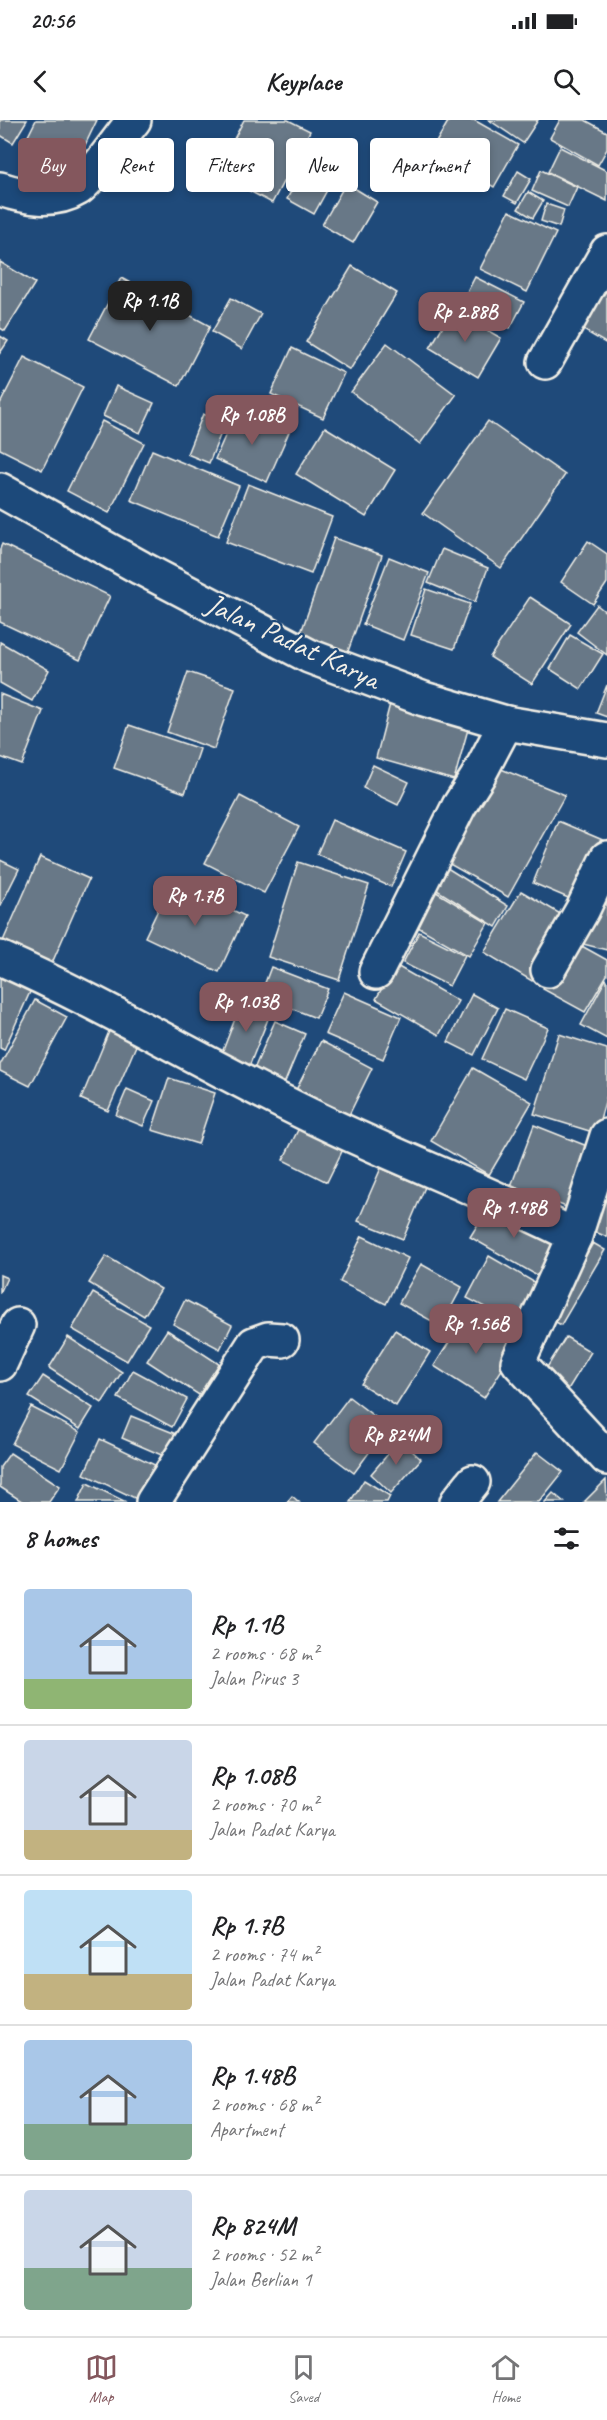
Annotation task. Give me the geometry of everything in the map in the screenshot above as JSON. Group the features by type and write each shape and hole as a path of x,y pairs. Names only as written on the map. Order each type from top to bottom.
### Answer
{"street":[{"path":"0,189 21,196 55,198 79,188 134,120"},
{"path":"545,362 607,252"},
{"name":"Jalan Padat Karya","path":"2,497 309,656 424,699 506,723 607,740"},
{"path":"376,972 459,806 506,723"},
{"path":"548,970 583,909 607,858"},
{"path":"0,958 44,978 229,1076 336,1128 542,1218 576,1236"},
{"path":"607,1136 576,1236 518,1362 607,1458"},
{"path":"0,1364 18,1325"},
{"path":"153,1502 254,1344 268,1338 282,1340"}],"building":[{"path":"0,120 27,120 13,143 0,135"},
{"path":"36,120 97,120 86,143 86,138 27,138"},
{"path":"244,120 288,120 310,131 306,138 286,138 286,176 272,203 251,192 274,192 274,138 234,138"},
{"path":"449,120 474,120 518,145 494,187 490,185 490,138 439,138"},
{"path":"489,120 538,120 523,143"},
{"path":"560,120 585,120 607,132 607,149 598,165 550,138"},
{"path":"560,147 607,171 607,201 548,172"},
{"path":"541,170 577,187 568,207 532,191"},
{"path":"518,171 531,179 517,203 504,196"},
{"path":"358,190 377,202 353,243 322,225 341,192"},
{"path":"291,192 326,192 314,214 287,199"},
{"path":"528,192 543,201 533,218 518,209"},
{"path":"546,204 564,210 559,227 541,221"},
{"path":"509,211 556,233 527,292 480,269"},
{"path":"0,262 35,283 5,331 0,328"},
{"path":"352,266 397,293 350,370 306,342"},
{"path":"607,273 607,344 575,325"},
{"path":"475,277 524,302 510,328 462,302"},
{"path":"121,278 210,326 179,386 89,339"},
{"path":"231,298 261,314 242,349 212,332"},
{"path":"452,310 501,338 478,377 430,348"},
{"path":"0,336 8,341 0,353"},
{"path":"387,343 456,395 420,444 351,392"},
{"path":"292,348 344,373 323,418 271,394"},
{"path":"24,357 83,387 42,470 0,449 0,404"},
{"path":"116,386 154,403 140,433 103,416"},
{"path":"237,409 289,432 267,482 215,459"},
{"path":"203,414 225,423 209,463 187,454"},
{"path":"102,421 144,443 109,513 67,491"},
{"path":"488,421 565,475 501,568 423,513"},
{"path":"325,427 395,470 366,517 296,474"},
{"path":"152,450 239,486 218,536 131,500"},
{"path":"248,484 332,517 311,574 226,542"},
{"path":"334,538 382,555 346,657 298,641"},
{"path":"588,541 607,554 607,583 593,604 561,582"},
{"path":"2,544 110,596 80,660 0,622 0,549"},
{"path":"442,549 488,568 475,602 428,583"},
{"path":"389,557 429,573 403,640 363,624"},
{"path":"426,589 470,604 454,649 411,635"},
{"path":"530,597 571,624 532,684 490,657"},
{"path":"597,605 607,613 607,655 577,632"},
{"path":"570,635 603,654 581,689 550,669"},
{"path":"0,642 49,670 32,701 0,683"},
{"path":"188,672 235,688 214,749 167,732"},
{"path":"607,685 607,717 596,713"},
{"path":"0,694 43,711 22,765 0,757"},
{"path":"391,700 470,722 454,780 376,758"},
{"path":"129,725 200,749 185,793 114,768"},
{"path":"373,765 409,782 398,805 363,788"},
{"path":"501,769 565,795 508,897 446,862"},
{"path":"240,796 299,827 264,893 205,863"},
{"path":"332,820 406,852 391,887 317,854"},
{"path":"558,821 605,841 580,903 533,883"},
{"path":"40,857 89,879 52,963 3,941"},
{"path":"0,860 19,869 0,907"},
{"path":"298,862 369,885 339,980 268,957"},
{"path":"444,866 508,906 496,927 432,887"},
{"path":"601,880 607,881 607,950 583,944"},
{"path":"172,881 245,916 219,972 145,937"},
{"path":"428,887 488,923 469,956 409,922"},
{"path":"521,891 569,919 532,981 484,952"},
{"path":"419,932 465,955 449,986 403,963"},
{"path":"571,940 607,960 607,975 585,1012 543,989"},
{"path":"395,965 458,1001 439,1035 376,999"},
{"path":"0,967 34,983 4,1050 0,1048"},
{"path":"271,967 328,989 316,1018 260,996"},
{"path":"607,980 607,1039 581,1025"},
{"path":"344,992 401,1017 383,1059 325,1034"},
{"path":"472,994 498,1008 474,1055 448,1042"},
{"path":"243,998 272,1009 248,1069 220,1058"},
{"path":"35,1000 67,1017 30,1086 0,1071 0,1065"},
{"path":"505,1009 548,1028 524,1079 482,1059"},
{"path":"275,1021 305,1034 282,1089 251,1076"},
{"path":"113,1022 141,1034 108,1111 81,1099"},
{"path":"559,1034 607,1049 607,1095 596,1133 534,1114"},
{"path":"321,1041 372,1068 348,1117 296,1090"},
{"path":"473,1068 532,1102 489,1175 431,1141"},
{"path":"169,1078 215,1093 198,1144 152,1130"},
{"path":"127,1089 154,1101 143,1126 116,1115"},
{"path":"305,1116 349,1137 327,1182 283,1160"},
{"path":"534,1125 592,1148 569,1208 511,1186"},
{"path":"381,1168 425,1187 403,1239 358,1221"},
{"path":"607,1186 607,1237 588,1229"},
{"path":"491,1203 558,1242 538,1276 470,1237"},
{"path":"362,1236 408,1258 386,1304 340,1282"},
{"path":"593,1243 605,1250 561,1325 549,1318"},
{"path":"106,1256 161,1289 144,1316 89,1283"},
{"path":"489,1256 539,1285 518,1324 467,1298"},
{"path":"421,1264 462,1287 441,1326 399,1303"},
{"path":"0,1275 7,1278 0,1293"},
{"path":"93,1293 149,1325 127,1361 72,1329"},
{"path":"185,1300 232,1325 220,1349 173,1324"},
{"path":"468,1312 518,1344 484,1398 434,1366"},
{"path":"167,1330 219,1364 199,1395 147,1361"},
{"path":"395,1330 430,1352 396,1406 361,1384"},
{"path":"68,1337 122,1372 102,1403 49,1368"},
{"path":"566,1337 591,1352 564,1396 539,1380"},
{"path":"133,1370 187,1399 172,1427 118,1398"},
{"path":"43,1376 93,1408 80,1429 29,1397"},
{"path":"349,1397 388,1427 354,1473 314,1443"},
{"path":"31,1407 80,1432 61,1469 12,1444"},
{"path":"131,1416 176,1434 166,1457 122,1438"},
{"path":"100,1439 157,1466 141,1501 84,1474"},
{"path":"400,1440 421,1459 391,1493 371,1474"},
{"path":"537,1452 563,1472 539,1502 497,1502"},
{"path":"10,1453 60,1486 49,1502 23,1502 0,1487 0,1467"},
{"path":"364,1480 390,1496 387,1502 350,1502"},
{"path":"606,1480 607,1502 584,1502"},
{"path":"87,1483 126,1502 78,1502"},
{"path":"553,1493 564,1502 545,1502"},
{"path":"292,1496 299,1502 287,1502"}]}
